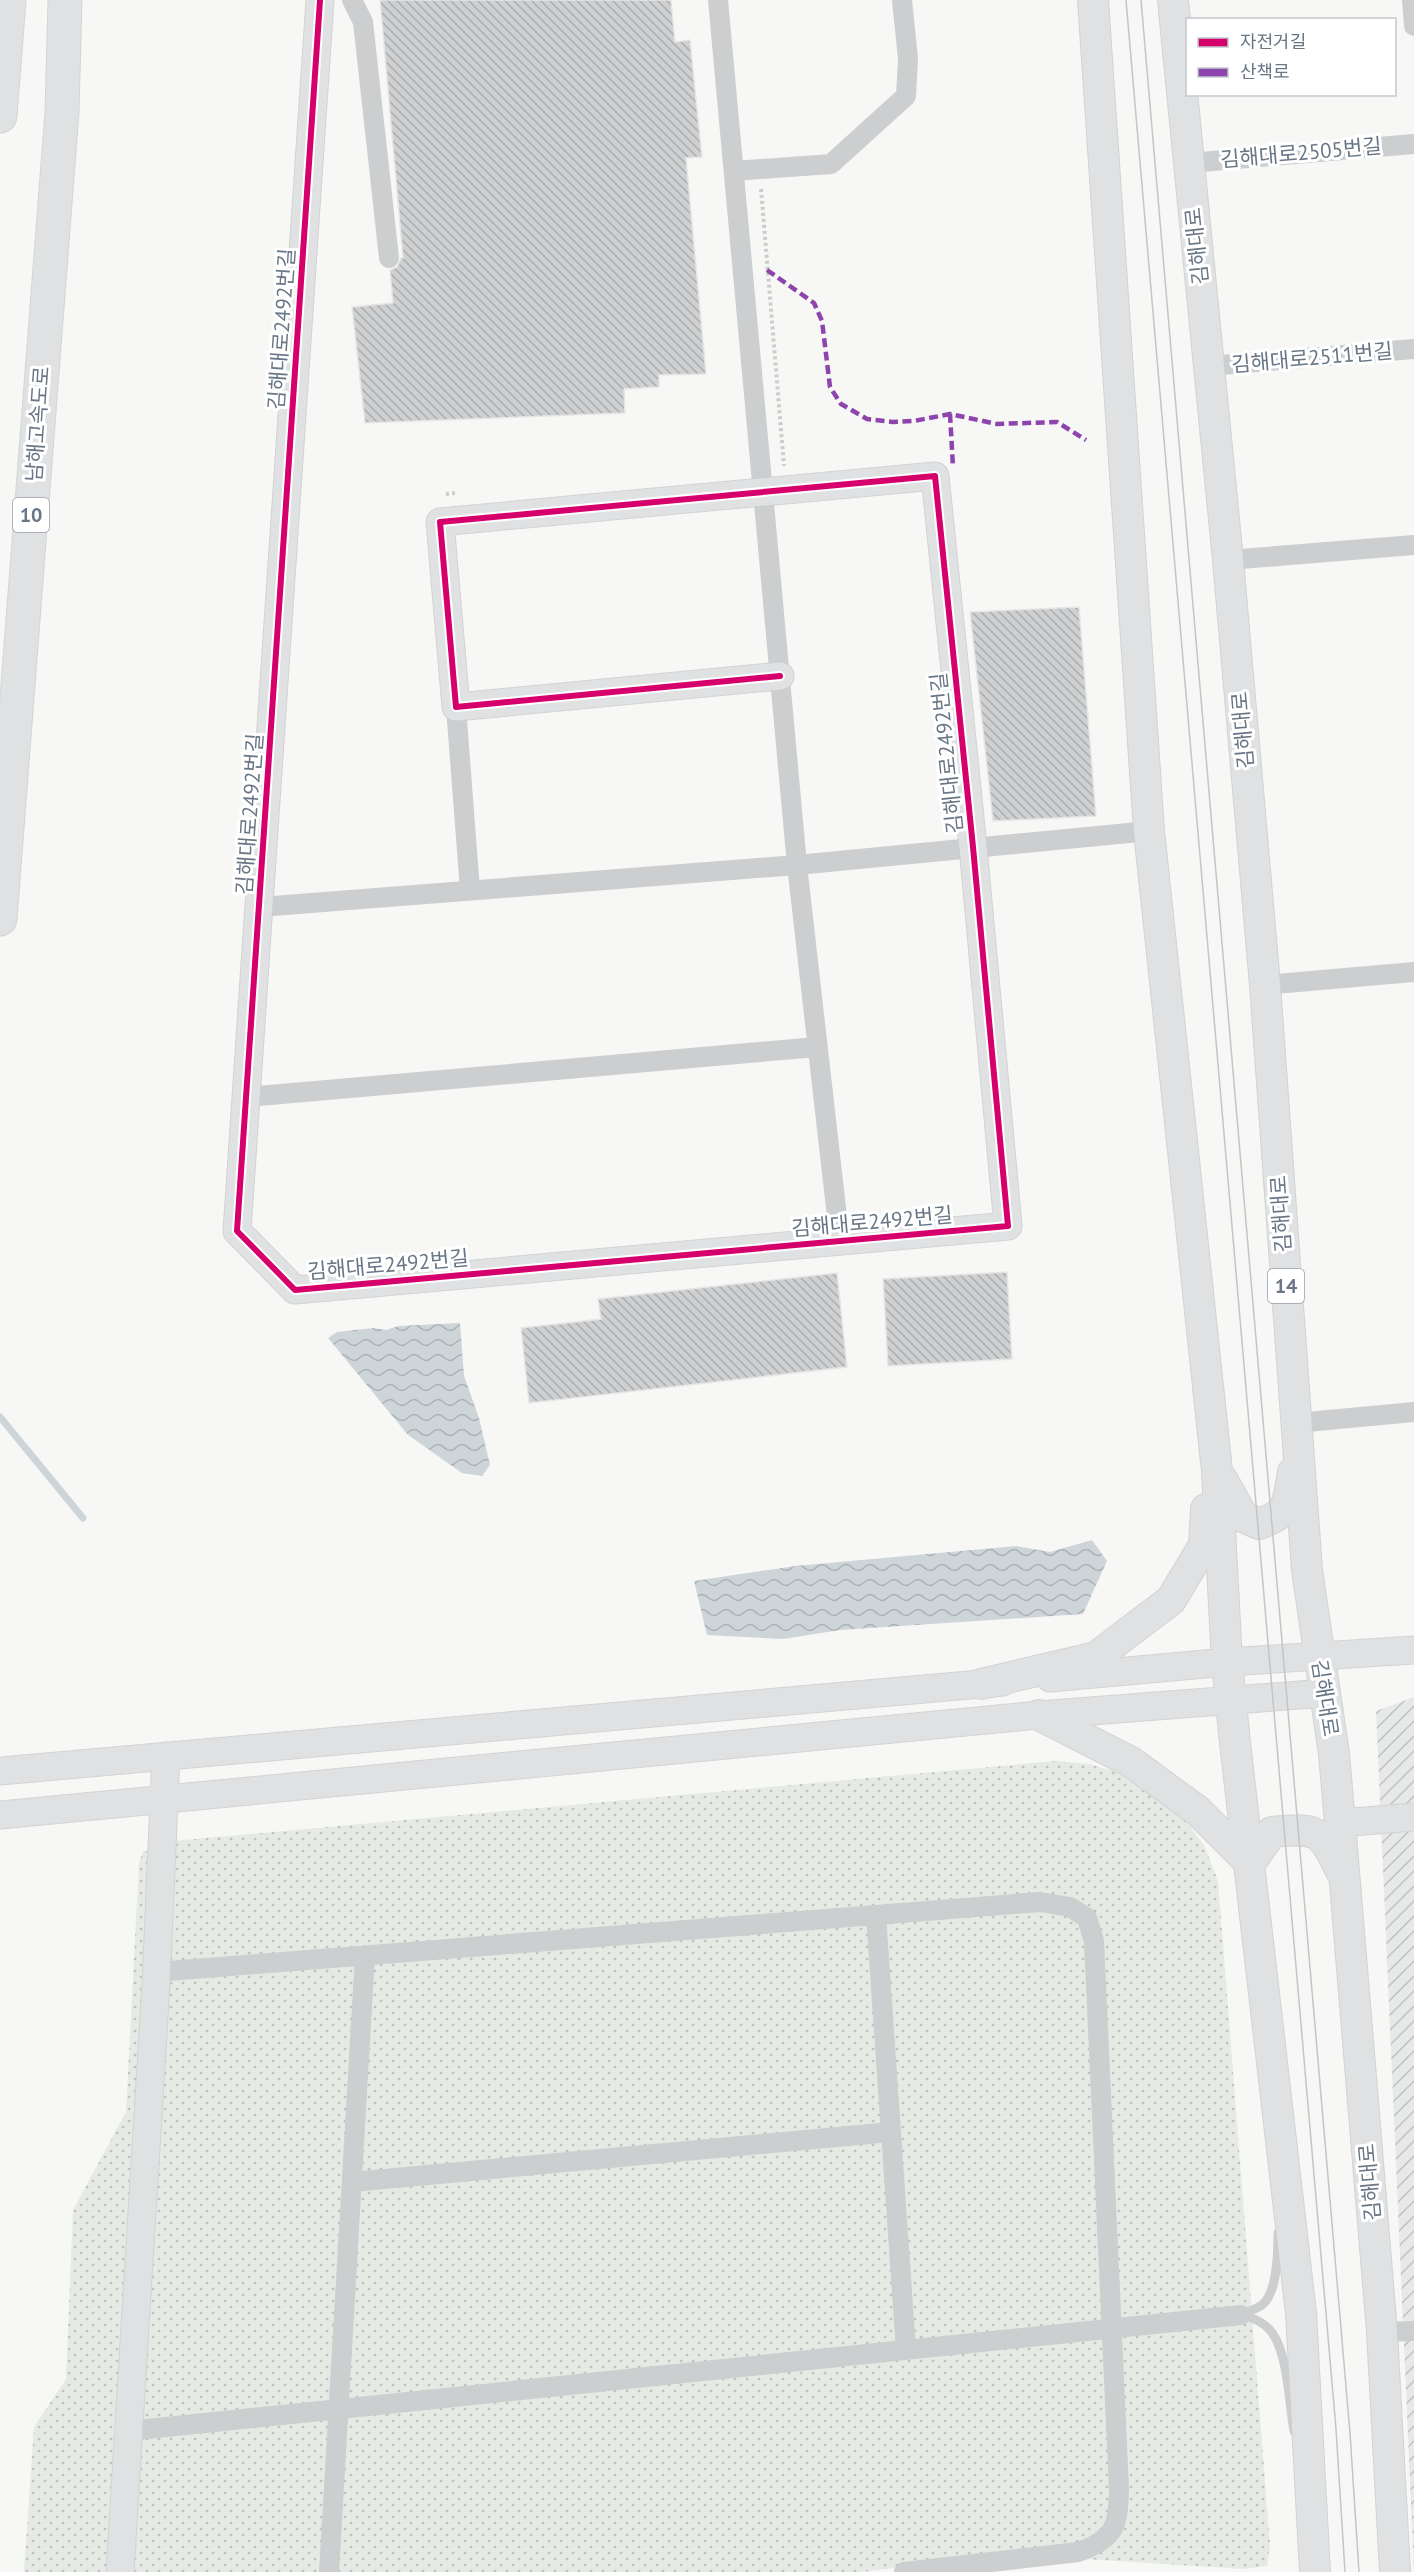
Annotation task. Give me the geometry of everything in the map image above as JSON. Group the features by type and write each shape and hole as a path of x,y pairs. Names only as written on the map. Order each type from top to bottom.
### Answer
{"highway":[{"path":"0,116 9,0"},
{"name":"남해고속도로","path":"0,919 62,112 64,0"},
{"path":"62,112 73,0"}],"main road":[{"path":"1093,0 1149,831 1217,1471 1227,1662 1301,2313 1315,2569"},
{"name":"김해대로","path":"1173,0 1228,560 1265,985 1307,1570 1326,1693 1345,1878 1382,2332 1395,2572"},
{"path":"981,1684 1096,1657 1171,1600 1204,1545 1211,1416"},
{"path":"1217,1471 1243,1516 1259,1524 1277,1518 1288,1502 1297,1432"},
{"path":"1039,1715 1131,1762 1198,1811 1250,1863"},
{"path":"1250,1863 1272,1832 1304,1828 1326,1841 1345,1878"}],"street":[{"name":"김해대로2492번길","path":"320,0 237,1231 295,1290 1008,1226 973,847 935,476 440,522 470,890"},
{"path":"352,0 363,22 389,258"},
{"name":"김해대로2492번길","path":"718,0 797,865 840,1242"},
{"path":"734,171 831,164 906,96 908,59 903,0"},
{"path":"1412,0 1414,26"},
{"name":"김해대로2505번길","path":"1188,163 1414,144"},
{"name":"김해대로2511번길","path":"1209,366 1414,349"},
{"path":"1228,560 1414,545"},
{"path":"456,707 780,676"},
{"path":"973,847 1149,831"},
{"name":"김해대로2492번길","path":"260,908 797,865 973,847"},
{"path":"1265,985 1414,972"},
{"path":"247,1097 818,1047"},
{"path":"1297,1432 1414,1412"},
{"path":"0,1771 1227,1662 1414,1650"},
{"path":"0,1815 1039,1715 1326,1693"},
{"path":"120,2572 156,1972 166,1756"},
{"path":"1340,1823 1414,1817"},
{"path":"156,1972 1040,1902 1070,1907 1087,1918 1094,1941 1119,2488 1118,2517 1109,2535 1098,2545 1078,2552 904,2572"},
{"path":"876,1915 906,2350"},
{"path":"329,2572 365,1955"},
{"path":"352,2182 891,2132"},
{"path":"128,2431 1241,2315"},
{"path":"1382,2332 1414,2331"}],"lane":[{"path":"1270,2035 1276,2189"},
{"path":"1241,2315 1263,2304 1270,2294 1275,2277 1278,2225"},
{"path":"1241,2315 1257,2319 1273,2334 1282,2358 1295,2439"},
{"path":"1298,2462 1315,2569"}],"path":[{"path":"761,185 784,466"}],"shaded area":[{"path":"1414,1697 1414,2572 1376,1711"},
{"path":"1056,1761 1089,1764 1143,1779 1173,1805 1204,1845 1218,1881 1270,2545 1267,2566 1244,2569 1085,2559 1031,2552 861,2572 126,2572 173,1841"},
{"path":"143,1851 152,1851 112,2572 24,2572 34,2427 66,2379 73,2210 126,2112 139,1863"}],"water":[{"path":"460,1323 464,1376 479,1418 490,1465 482,1476 462,1473 408,1435 328,1338 337,1332"},
{"path":"1092,1540 1107,1561 1083,1614 840,1630 783,1639 707,1635 694,1581 795,1566 1016,1546 1050,1552"}],"building":[{"path":"380,0 671,0 675,42 690,40 702,157 686,158 706,374 659,375 659,387 624,389 625,413 365,423 352,307 393,303 390,270 397,267 403,258"},
{"path":"1079,607 1096,816 993,821 970,612"},
{"path":"1007,1272 1012,1359 888,1366 883,1279"},
{"path":"837,1273 847,1367 529,1403 521,1328 601,1319 598,1299"}],"waterway":[{"path":"0,1417 83,1518"}],"tram line":[{"path":"1126,0 1336,2429 1345,2572"},
{"path":"1141,0 1350,2433 1359,2572"}],"marked path":[{"path":"767,270 814,303 822,321 830,387 841,404 867,419 893,422 914,421 950,414 997,424 1057,422 1086,440"},
{"path":"950,414 953,467"}],"cycle path":[{"path":"320,0 237,1231 295,1290 1008,1226 973,847 935,476 440,522 456,707 780,676"}]}
